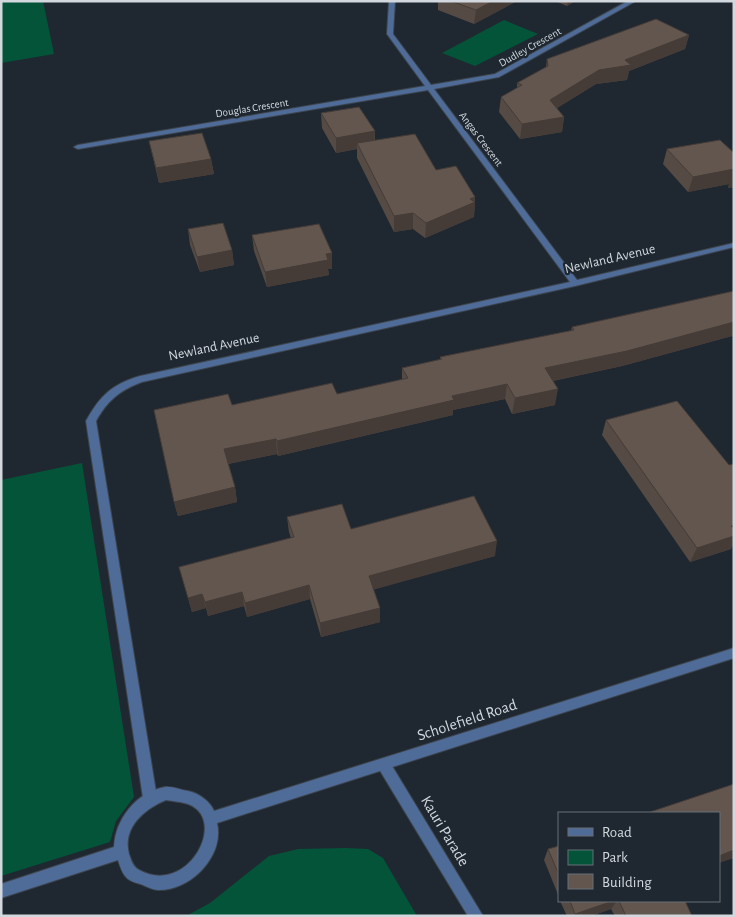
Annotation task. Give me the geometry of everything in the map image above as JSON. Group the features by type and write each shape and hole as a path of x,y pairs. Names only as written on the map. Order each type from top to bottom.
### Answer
{"street":[{"name":"Angas Crescent","path":"392,1 390,34 575,283"},
{"name":"Dudley Crescent","path":"429,89 496,76 633,1"},
{"name":"Douglas Crescent","path":"78,147 429,89"},
{"name":"Newland Avenue","path":"150,798 91,421 104,400 116,388 140,379 575,283 734,245"},
{"name":"Scholefield Road","path":"210,819 734,653"},
{"name":"Kauri Parade","path":"384,765 476,916"},
{"path":"166,793 181,793 195,799 206,808 210,819 213,833 210,850 201,864 188,877 173,884 157,885 142,881 130,872 121,852 122,836 128,821 138,807 150,798 166,793"},
{"path":"1,892 121,852"}],"green space":[{"path":"1,1 43,1 54,54 1,63"},
{"path":"504,20 538,34 475,66 442,53"},
{"path":"82,463 134,797 116,821 110,842 1,876 1,480"},
{"path":"298,849 368,849 383,858 417,916 186,916 210,903 269,856"}],"building":[{"path":"451,1 493,1 476,10"},
{"path":"656,19 689,35 625,60 631,65 599,70 550,100 564,117 522,124 501,97 522,85 517,83 548,66 547,59"},
{"path":"359,107 375,131 336,138 321,113"},
{"path":"202,133 211,159 156,168 149,141"},
{"path":"415,134 436,170 456,166 475,197 470,199 475,202 426,223 413,213 394,216 357,143"},
{"path":"720,140 734,153 734,169 693,177 667,149"},
{"path":"223,223 232,250 197,257 188,229"},
{"path":"319,224 332,253 326,254 328,260 265,272 252,235"},
{"path":"734,291 734,322 627,351 545,368 558,389 515,398 507,384 452,396 454,400 277,441 276,439 224,449 235,487 174,502 154,410 228,394 232,405 332,383 337,394 408,378 402,368 442,359 440,357 574,330 572,327"},
{"path":"677,401 729,465 734,464 734,525 731,526 734,529 734,536 697,548 606,420"},
{"path":"474,496 497,541 369,576 380,608 320,623 309,585 245,603 242,592 205,602 202,594 188,598 179,567 294,537 287,517 342,504 351,529"},
{"path":"734,784 734,850 720,856 720,812 650,812"},
{"path":"558,846 558,873 548,849"},
{"path":"570,902 610,902 575,914"},
{"path":"619,902 685,902 692,916 626,916"}]}
